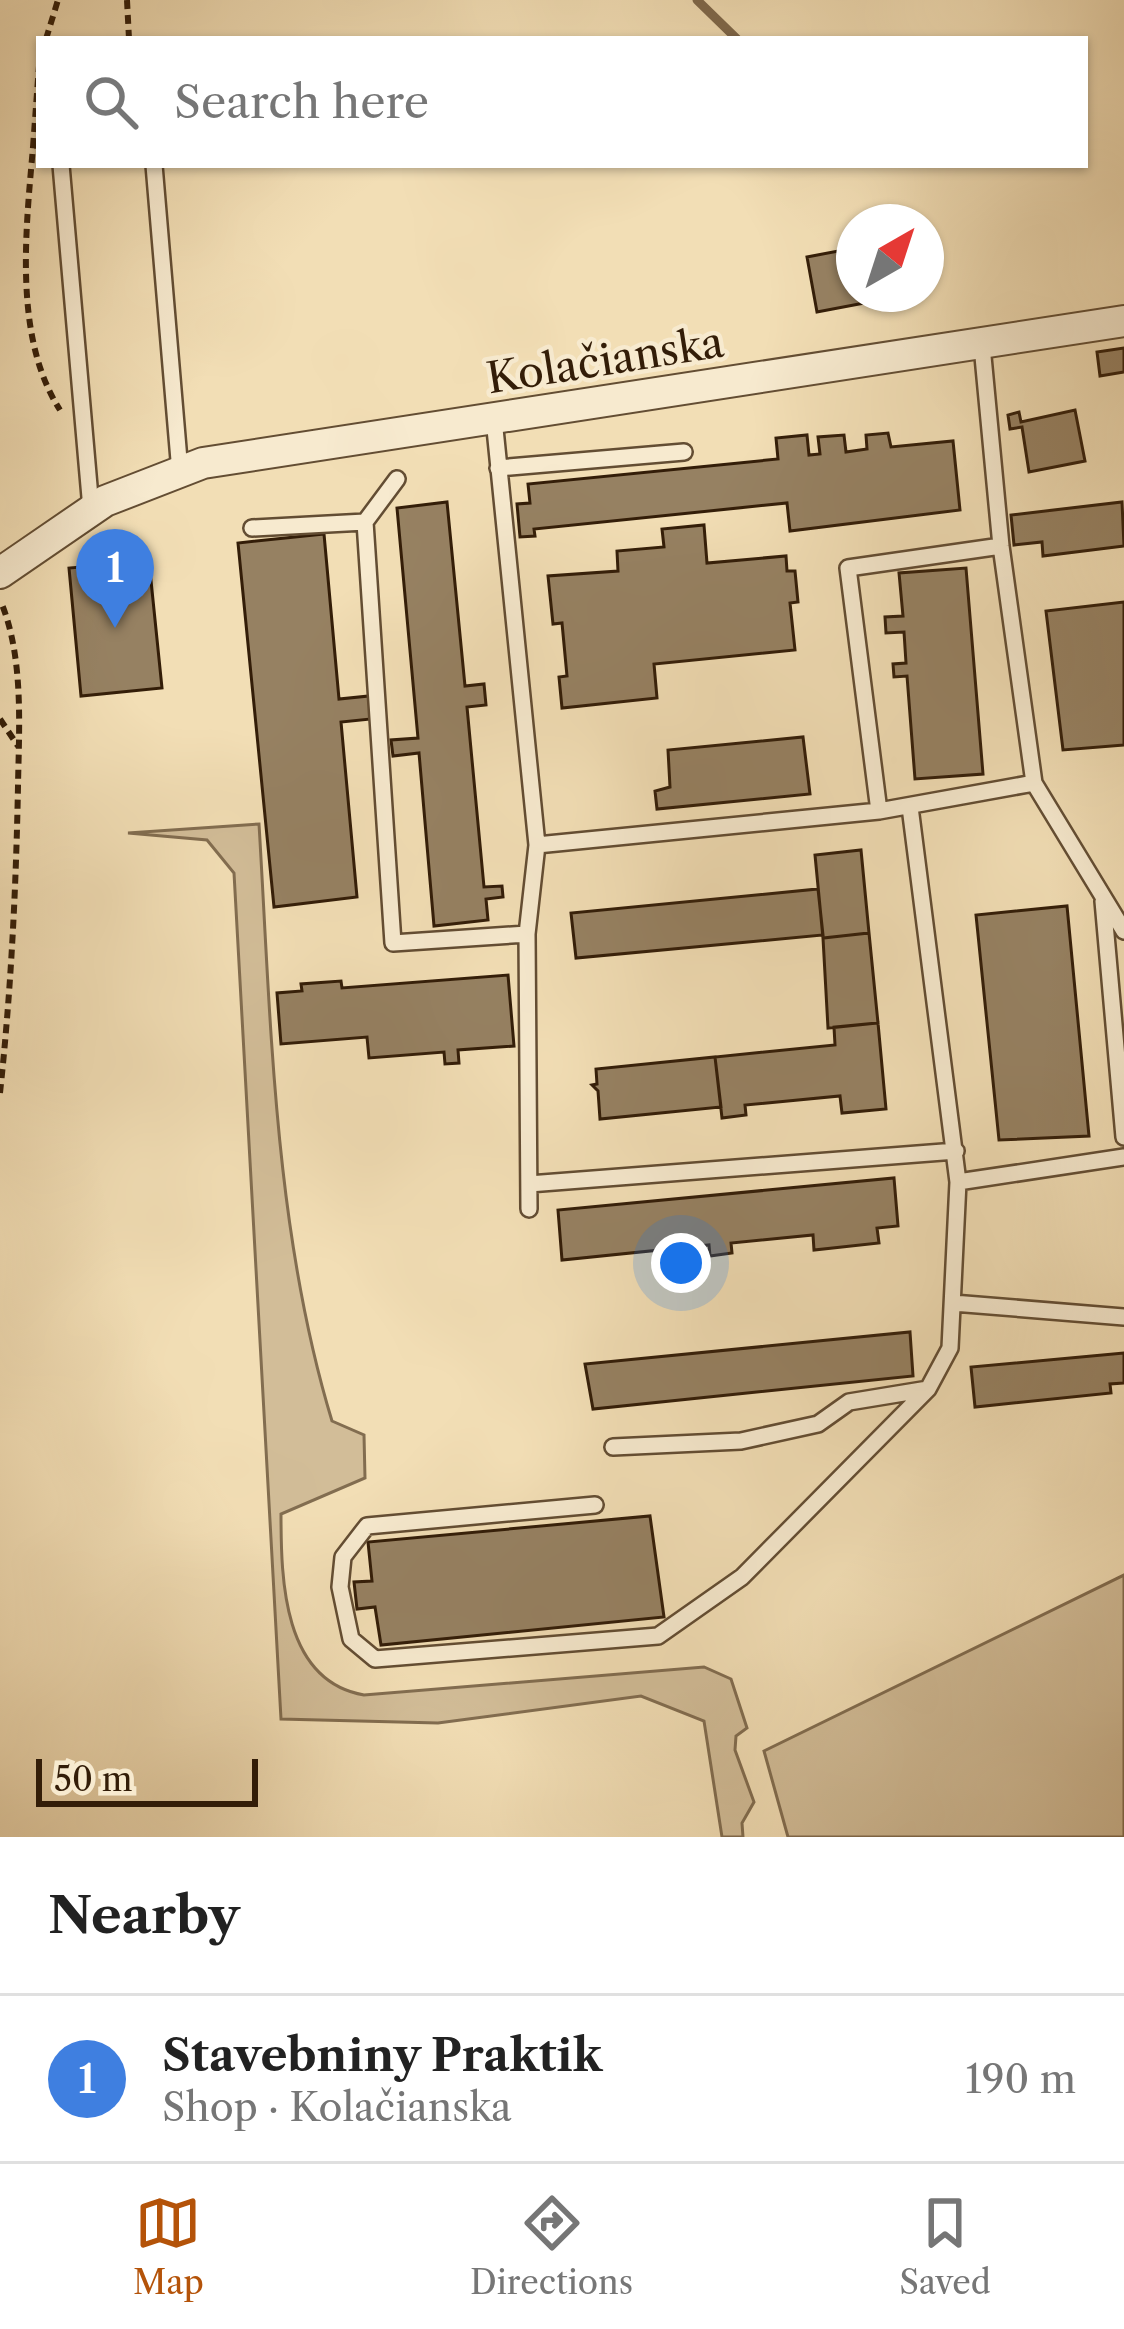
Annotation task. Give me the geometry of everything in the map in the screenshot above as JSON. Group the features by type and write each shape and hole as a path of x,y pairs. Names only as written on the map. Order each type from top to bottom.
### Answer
{"street":[{"name":"Kolačianska","path":"0,573 98,506 203,463 1124,321"}],"lane":[{"path":"61,168 86,448 98,506"},
{"path":"154,168 180,472"},
{"path":"982,346 1001,546 1034,783 1124,931"},
{"path":"494,419 537,845 527,934 530,1209"},
{"path":"499,468 684,452"},
{"path":"397,479 365,522 393,944 527,934"},
{"path":"252,528 365,522"},
{"path":"879,811 848,568 1001,546"},
{"path":"537,845 879,811 1034,783"},
{"path":"595,1505 368,1526 344,1557 340,1587 351,1639 375,1659 658,1636 742,1577 928,1390 950,1348 958,1182 910,807"},
{"path":"1103,899 1124,1137"},
{"path":"529,1184 956,1150"},
{"path":"958,1182 1124,1157"},
{"path":"953,1303 1124,1317"},
{"path":"614,1447 741,1441 818,1424 849,1402 928,1390"}],"path":[{"path":"47,36 58,0"},
{"path":"127,0 129,36"},
{"path":"36,145 28,203 31,340 53,399 86,448"},
{"path":"0,601 16,670 18,746 16,950 0,1094"},
{"path":"0,719 18,746"}],"shaded area":[{"path":"259,824 278,1125 298,1275 332,1421 364,1435 365,1478 281,1514 286,1597 302,1649 337,1686 364,1695 704,1667 731,1679 747,1728 736,1736 735,1750 754,1802 742,1823 743,1837 722,1837 704,1721 641,1696 438,1723 281,1719 234,873 207,840 128,833"},
{"path":"1124,1575 1124,1837 788,1837 764,1751"}],"building":[{"path":"836,251 836,308 817,312 807,257"},
{"path":"1124,348 1124,372 1100,376 1097,352"},
{"path":"1075,410 1085,461 1029,472 1022,427 1010,429 1008,415 1019,412 1021,422"},
{"path":"888,433 891,447 953,441 960,510 790,531 787,503 534,529 535,536 520,537 517,504 530,503 528,484 778,459 776,438 807,435 809,455 820,454 818,437 844,435 846,452 867,449 866,435"},
{"path":"447,502 465,686 484,684 486,705 467,707 484,887 502,886 503,897 486,899 488,920 434,926 419,753 393,756 391,740 418,738 397,508"},
{"path":"1122,502 1124,546 1043,556 1042,542 1014,545 1011,515"},
{"path":"704,525 707,563 786,556 787,571 795,571 798,602 790,603 795,650 654,664 657,698 562,708 559,677 567,676 562,623 553,624 548,576 618,571 617,551 664,547 662,529"},
{"path":"324,534 339,699 369,696 371,719 341,722 357,897 274,907 238,543"},
{"path":"149,561 162,688 81,696 69,568"},
{"path":"966,568 983,774 915,779 907,676 894,677 893,664 906,663 904,632 886,633 885,617 903,616 899,573"},
{"path":"1124,602 1124,745 1063,750 1046,611"},
{"path":"803,737 810,794 657,809 655,791 670,787 668,750"},
{"path":"861,850 869,933 823,938 815,855"},
{"path":"818,889 823,935 576,958 571,913"},
{"path":"1067,906 1089,1136 999,1140 976,915"},
{"path":"869,933 878,1023 828,1028 823,938"},
{"path":"508,975 514,1046 458,1050 459,1063 445,1064 444,1052 369,1058 367,1037 281,1044 277,993 302,991 301,984 341,981 342,988"},
{"path":"878,1023 886,1109 842,1113 840,1096 745,1105 746,1115 722,1118 715,1057 835,1045 834,1027"},
{"path":"715,1057 721,1107 600,1119 598,1091 592,1085 597,1084 596,1069"},
{"path":"894,1178 898,1226 877,1228 879,1243 814,1250 813,1235 731,1243 732,1253 710,1256 709,1245 562,1260 558,1210"},
{"path":"910,1332 913,1376 593,1409 585,1364"},
{"path":"1124,1353 1124,1383 1110,1384 1111,1393 975,1407 971,1367"},
{"path":"650,1516 664,1617 381,1645 375,1607 357,1609 354,1582 372,1581 368,1542"}],"waterway":[{"path":"697,0 734,36"}],"place":[{"name":"Stavebniny Praktik","path":"115,628"}]}
